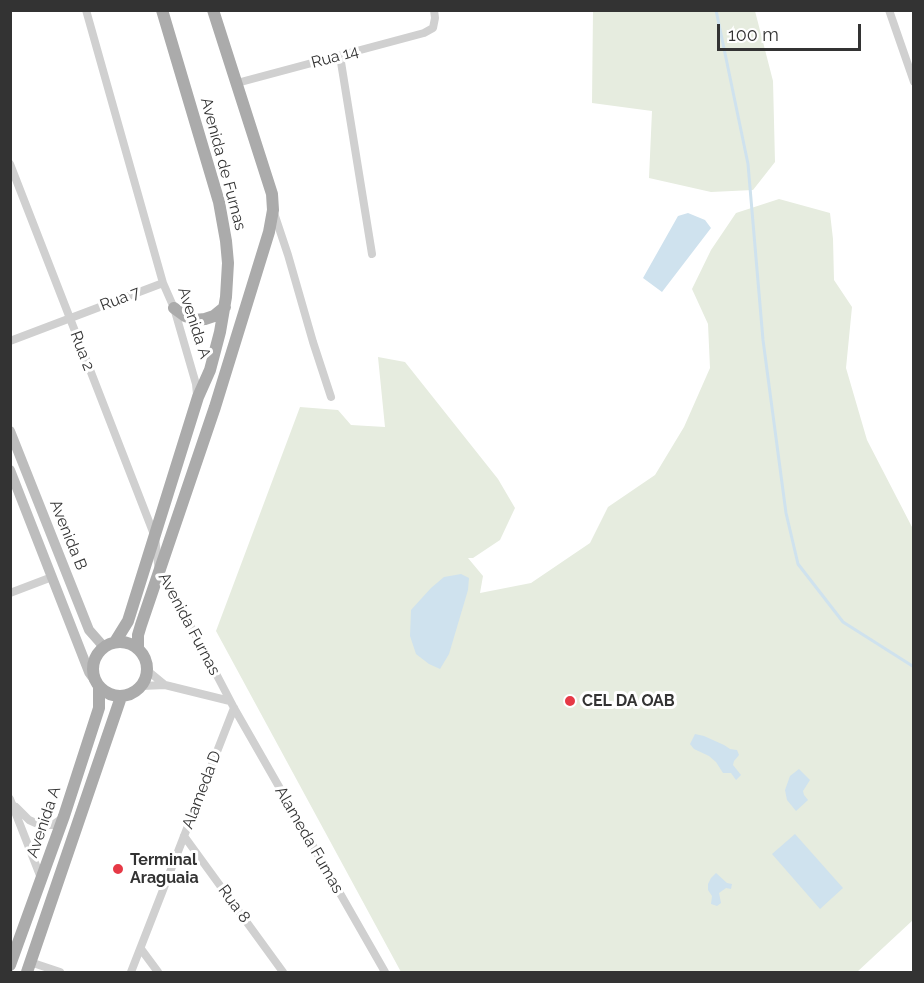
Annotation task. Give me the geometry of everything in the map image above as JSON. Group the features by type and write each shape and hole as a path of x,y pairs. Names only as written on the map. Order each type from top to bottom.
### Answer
{"main road":[{"name":"Avenida de Furnas","path":"162,10 221,211 228,263 225,307 220,332 210,370 198,397"},
{"name":"Avenida de Furnas","path":"213,10 272,194 273,210 264,248"},
{"name":"Avenida A","path":"138,648 138,635 264,248"},
{"path":"174,308 195,320 205,320 225,307"},
{"name":"Avenida A","path":"109,645 128,621 198,397"},
{"path":"127,643 138,648 147,662 148,671 142,686 129,696 107,694 97,683 93,665 99,652 109,645 127,643"},
{"name":"Avenida A","path":"10,965 64,816 99,708 97,683"},
{"name":"Avenida A","path":"28,967 121,697"}],"street":[{"name":"Avenida A","path":"86,10 163,283 174,308 198,397"},
{"name":"Rua 14","path":"237,83 424,33 433,28 434,10"},
{"path":"889,10 914,82"},
{"path":"340,56 372,254"},
{"name":"Rua 2","path":"10,164 155,537"},
{"name":"Avenida de Furnas","path":"273,210 331,397"},
{"name":"Avenida de Furnas","path":"269,232 288,255"},
{"name":"Rua 7","path":"10,341 163,283"},
{"name":"Avenida B","path":"10,430 89,630 109,645"},
{"name":"Avenida B","path":"10,470 89,672 97,683"},
{"name":"Avenida Furnas","path":"155,537 159,572 199,641 232,705"},
{"path":"10,593 52,577"},
{"path":"148,671 165,685"},
{"path":"142,686 165,685 232,705"},
{"name":"Alameda D","path":"131,972 232,705"},
{"name":"Alameda Fumas","path":"232,705 385,972"},
{"path":"11,800 29,820 40,825 53,825 64,816"},
{"path":"11,800 41,879"},
{"name":"Rua 8","path":"184,836 283,972"},
{"path":"141,949 158,972"},
{"path":"28,967 60,972"}],"shaded area":[{"path":"593,11 755,11 773,81 775,162 753,190 711,192 649,178 652,111 592,103"},
{"name":"CEL DA OAB","path":"779,199 830,213 834,280 852,307 846,368 867,440 913,529 913,920 857,972 401,972 216,631 300,407 338,410 351,425 385,427 378,357 405,362 498,479 515,508 500,540 473,558 468,558 483,576 480,593 531,583 590,543 608,507 655,475 684,427 710,368 708,324 692,289 711,250 736,213"}],"water":[{"path":"688,213 705,220 711,228 662,292 643,278 678,216"},
{"path":"461,574 469,578 468,590 449,654 440,669 416,654 410,636 411,610 444,577"},
{"path":"695,734 737,750 739,755 733,765 741,775 736,780 731,773 723,773 709,756 694,749 690,744"},
{"path":"799,769 810,780 803,791 808,800 796,811 787,800 785,790 790,776"},
{"path":"795,834 843,888 820,909 772,854"},
{"path":"716,873 727,883 732,884 731,889 726,888 719,893 721,903 717,906 711,904 712,896 708,890 708,884"}],"waterway":[{"path":"716,10 748,164 763,340 786,513 798,564 843,622 914,667"}],"place":[{"name":"CEL DA OAB","path":"570,701"},
{"name":"Terminal Araguaia","path":"118,869"}]}
